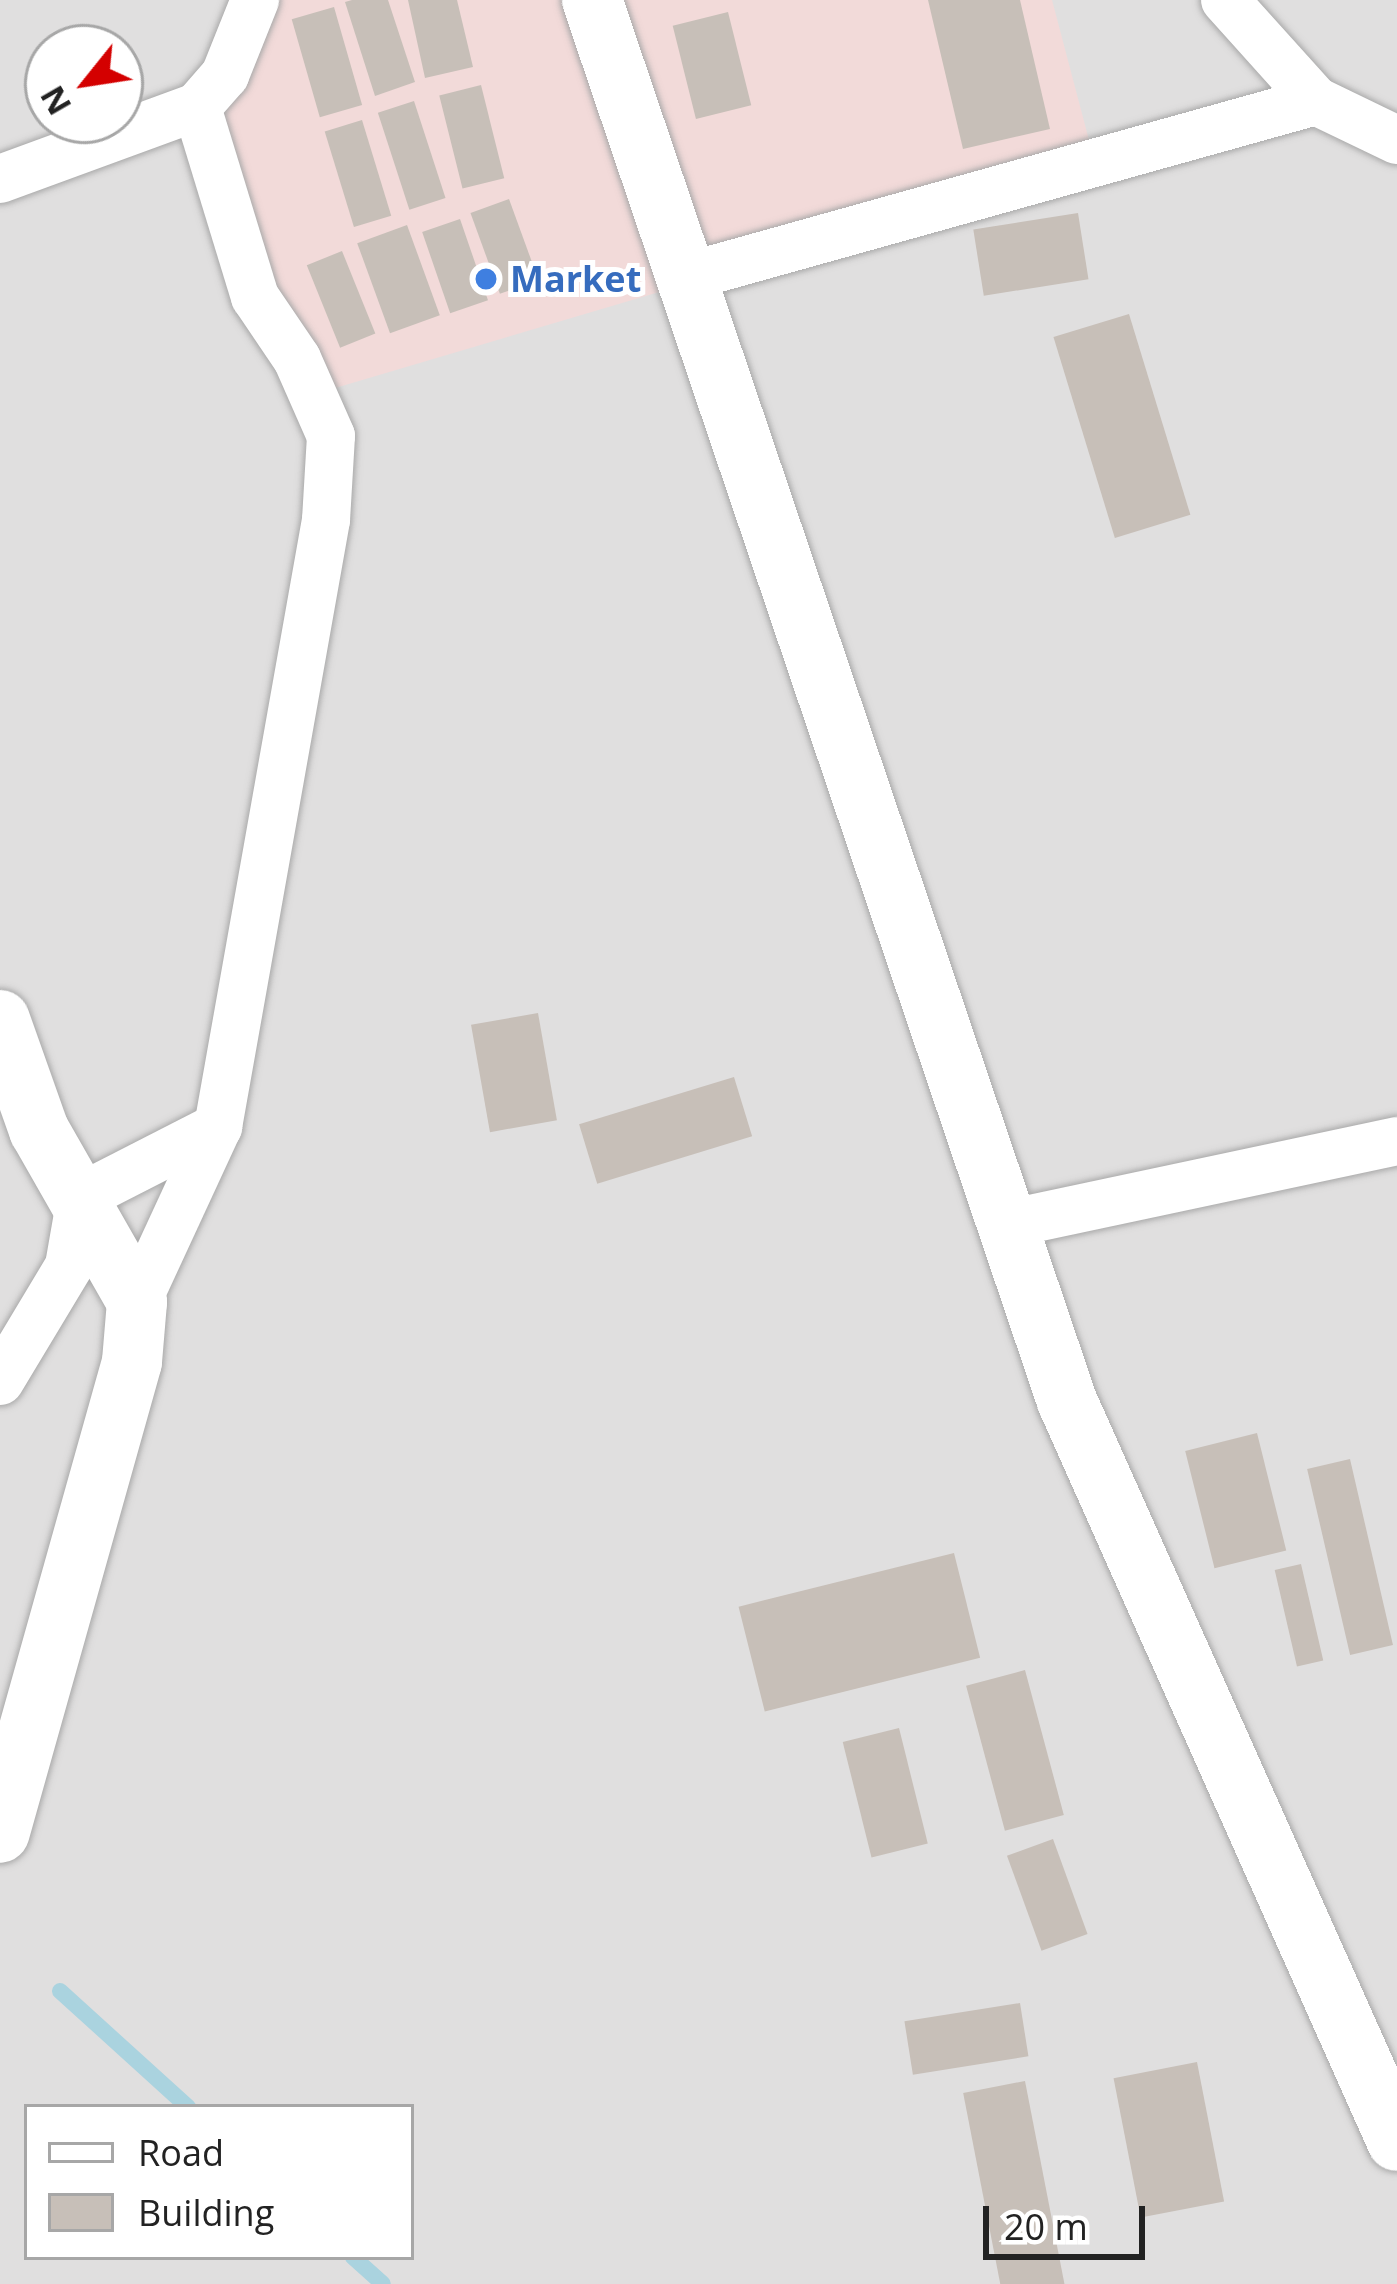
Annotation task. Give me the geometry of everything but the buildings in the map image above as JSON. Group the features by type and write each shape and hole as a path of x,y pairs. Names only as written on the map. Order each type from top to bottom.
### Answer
{"street":[{"path":"0,178 197,107 225,75 255,0"},
{"path":"592,0 1067,1401 1397,2141"},
{"path":"1225,0 1316,101 1397,140"},
{"path":"686,277 1316,101"},
{"path":"0,1833 132,1362 137,1302 218,1127 326,520 331,436 297,359 255,297 197,107"},
{"path":"0,1020 39,1130 137,1302"},
{"path":"81,1197 218,1127"},
{"path":"1006,1224 1397,1141"},
{"path":"0,1381 69,1266 81,1197"}],"shaded area":[{"path":"0,0 1397,0 1397,2284 0,2284"},
{"name":"Market","path":"255,0 1052,0 1095,163 315,394 197,107"}],"waterway":[{"path":"60,1991 185,2104"},
{"path":"356,2260 383,2284"}],"place":[{"name":"Market","path":"486,279"}]}
